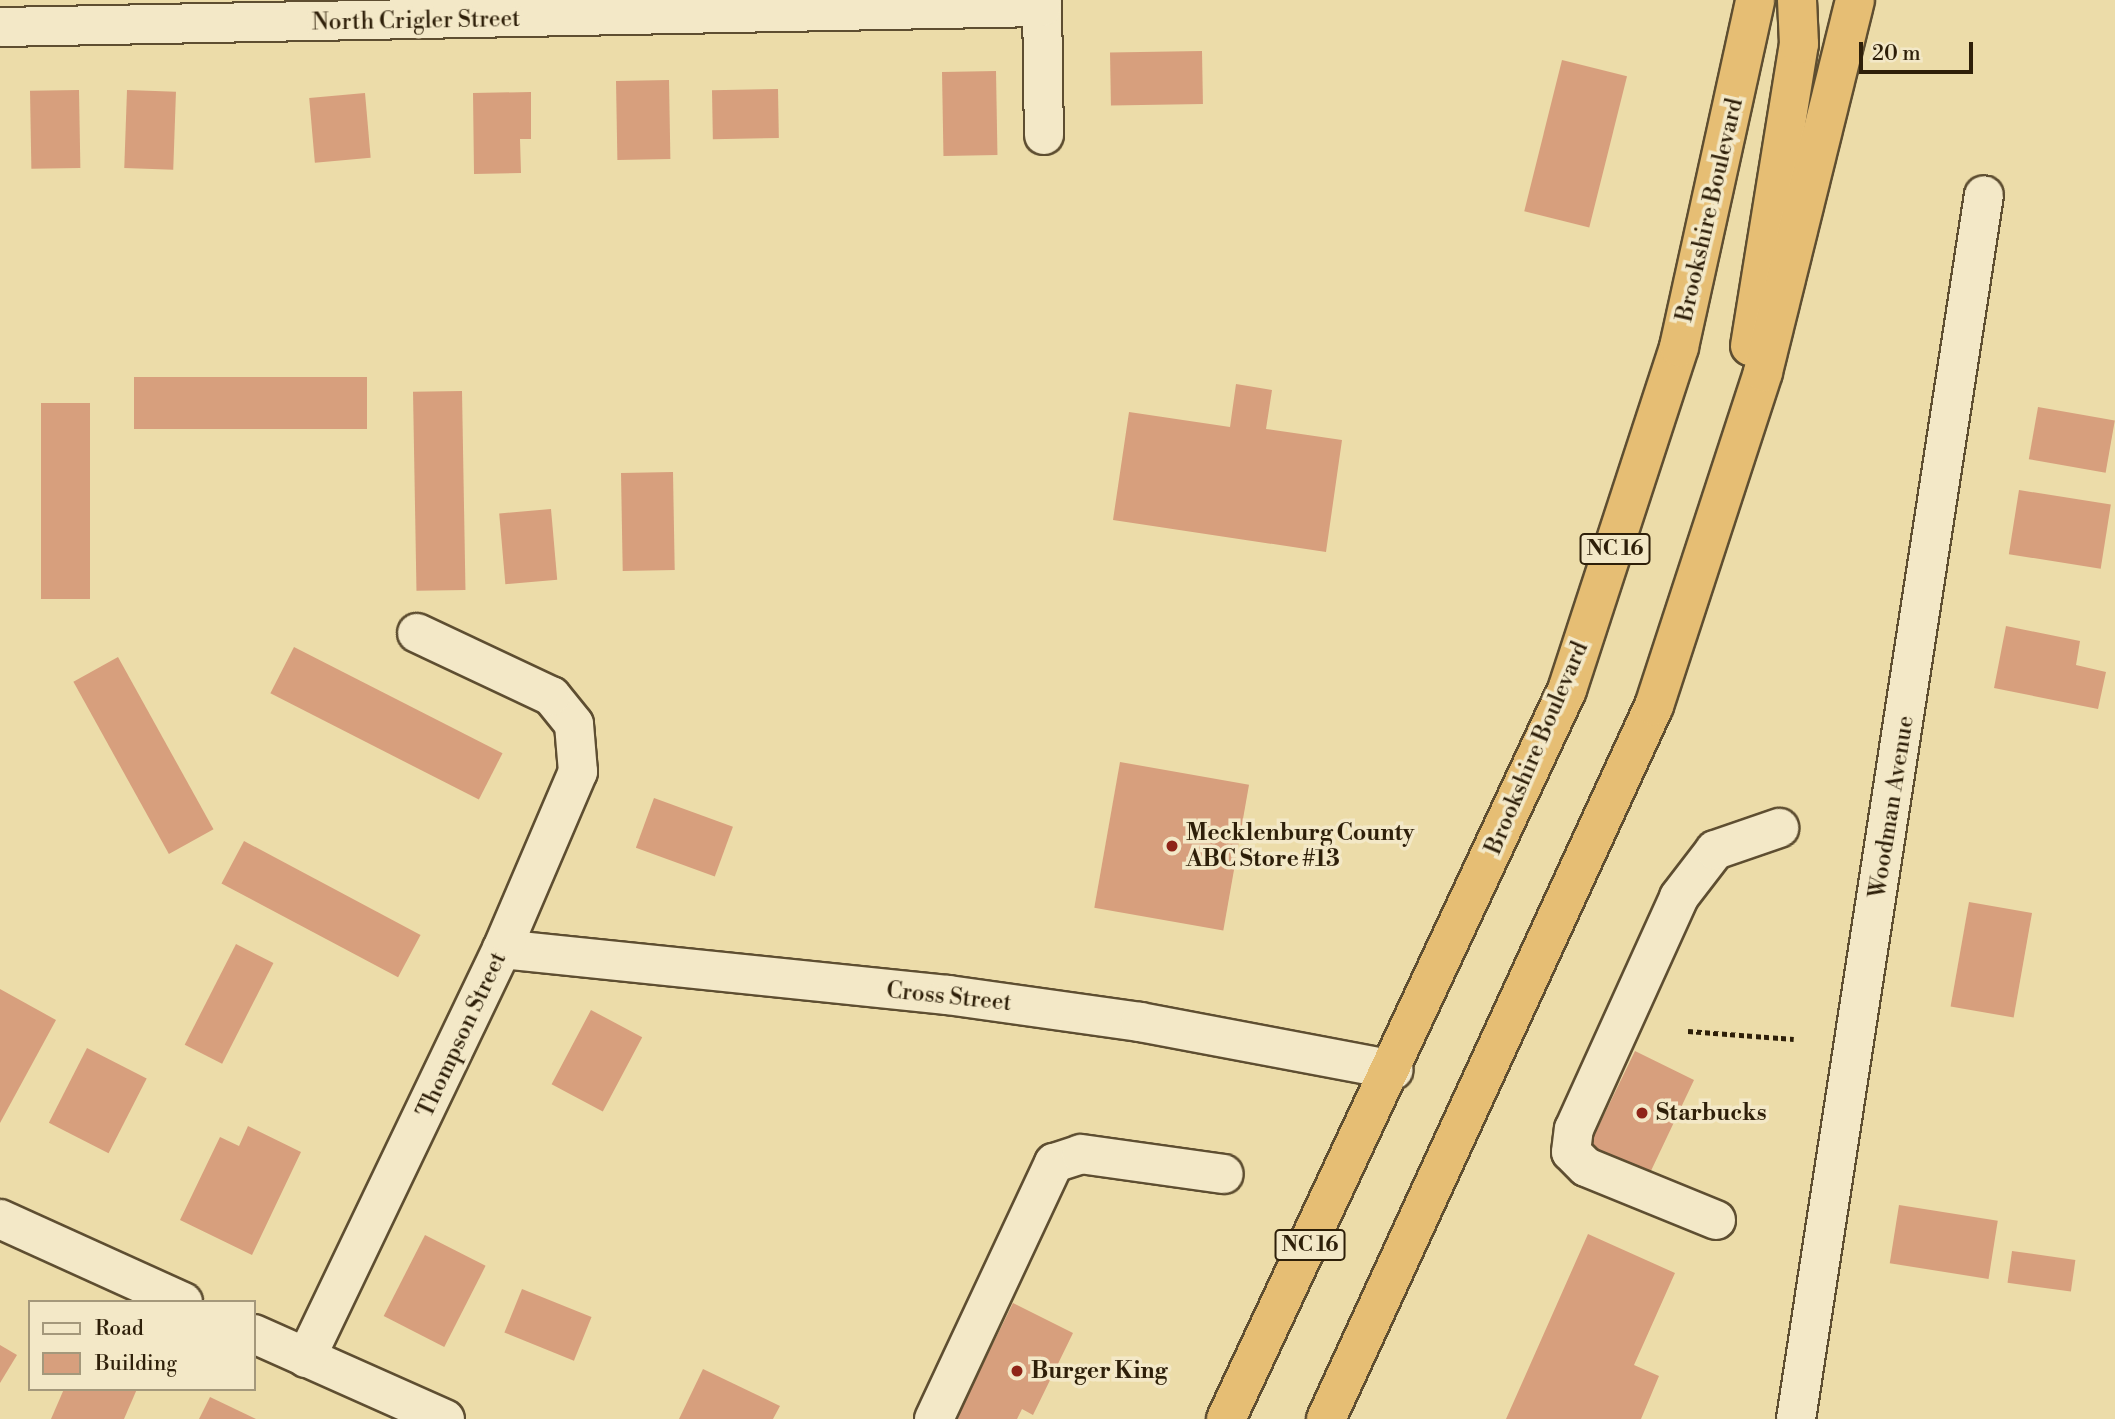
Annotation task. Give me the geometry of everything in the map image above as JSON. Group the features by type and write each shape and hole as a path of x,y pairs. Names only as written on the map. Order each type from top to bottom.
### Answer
{"highway":[{"name":"Brookshire Boulevard","path":"1226,1419 1393,1070 1567,690 1625,520 1679,347 1755,0"},
{"path":"1740,445 1772,182 1798,44 1797,0"},
{"path":"1326,1419 1654,706 1740,445 1811,193 1855,0"}],"street":[{"name":"North Crigler Street","path":"0,27 1042,3"},
{"path":"1042,3 1044,135"},
{"name":"Woodman Avenue","path":"1796,1419 1984,195"},
{"name":"Thompson Street","path":"306,1358 502,949 578,772 579,743 561,705 418,633"},
{"path":"1716,1220 1586,1167 1571,1152 1574,1129 1679,897 1715,850 1779,828"},
{"name":"Cross Street","path":"502,949 948,995 1140,1022 1393,1070"},
{"path":"934,1419 1054,1163 1081,1154 1224,1174"},
{"path":"0,1219 179,1300"},
{"path":"256,1335 445,1419"}],"path":[{"path":"1688,1031 1794,1039"}],"building":[{"path":"1202,51 1203,104 1111,106 1110,53"},
{"path":"1562,60 1627,76 1589,228 1524,211"},
{"path":"996,71 997,155 943,156 942,72"},
{"path":"669,80 670,159 617,160 616,81"},
{"path":"778,89 779,138 713,139 712,90"},
{"path":"79,90 80,168 31,169 30,91"},
{"path":"127,90 176,92 173,170 124,168"},
{"path":"531,92 531,139 520,139 521,173 474,174 473,93"},
{"path":"365,93 371,158 315,163 309,98"},
{"path":"134,377 367,377 367,429 134,429"},
{"path":"1236,384 1272,390 1266,429 1342,440 1326,552 1113,520 1129,412 1230,427"},
{"path":"462,391 465,590 416,591 413,392"},
{"path":"41,403 90,403 90,599 41,599"},
{"path":"2038,407 2115,421 2106,473 2029,459"},
{"path":"673,472 675,570 623,571 621,473"},
{"path":"2019,490 2111,505 2101,569 2009,554"},
{"path":"551,509 557,580 505,584 499,514"},
{"path":"2006,626 2080,641 2076,665 2106,672 2098,709 1994,688"},
{"path":"294,647 502,753 479,800 270,693"},
{"path":"118,657 214,829 169,854 73,682"},
{"name":"Mecklenburg County ABC Store #13","path":"1120,762 1249,785 1223,930 1094,908"},
{"path":"654,798 733,827 715,877 636,848"},
{"path":"244,841 421,935 398,977 221,883"},
{"path":"1969,902 2032,913 2014,1018 1951,1006"},
{"path":"236,944 273,963 222,1064 185,1045"},
{"path":"0,989 56,1020 0,1123"},
{"path":"591,1010 642,1037 603,1111 552,1084"},
{"path":"87,1048 147,1078 109,1153 49,1123"},
{"name":"Starbucks","path":"1635,1051 1694,1080 1649,1175 1611,1167 1616,1158 1589,1146"},
{"path":"248,1126 301,1152 252,1255 180,1220 220,1137 239,1146"},
{"path":"1899,1205 1998,1221 1989,1279 1890,1263"},
{"path":"1588,1234 1675,1273 1634,1365 1659,1376 1641,1419 1506,1419"},
{"path":"425,1235 486,1266 444,1347 384,1316"},
{"path":"2012,1251 2075,1260 2071,1292 2008,1283"},
{"path":"522,1289 592,1317 574,1361 504,1333"},
{"name":"Burger King","path":"1013,1303 1073,1333 1033,1415 1022,1409 1017,1419 956,1419"},
{"path":"0,1345 17,1355 0,1383"},
{"path":"703,1369 780,1406 773,1419 679,1419"},
{"path":"63,1391 136,1391 124,1419 51,1419"},
{"path":"210,1397 256,1419 199,1419"}],"place":[{"name":"Mecklenburg County ABC Store #13","path":"1172,846"},
{"name":"Starbucks","path":"1642,1113"},
{"name":"Burger King","path":"1017,1371"}]}
